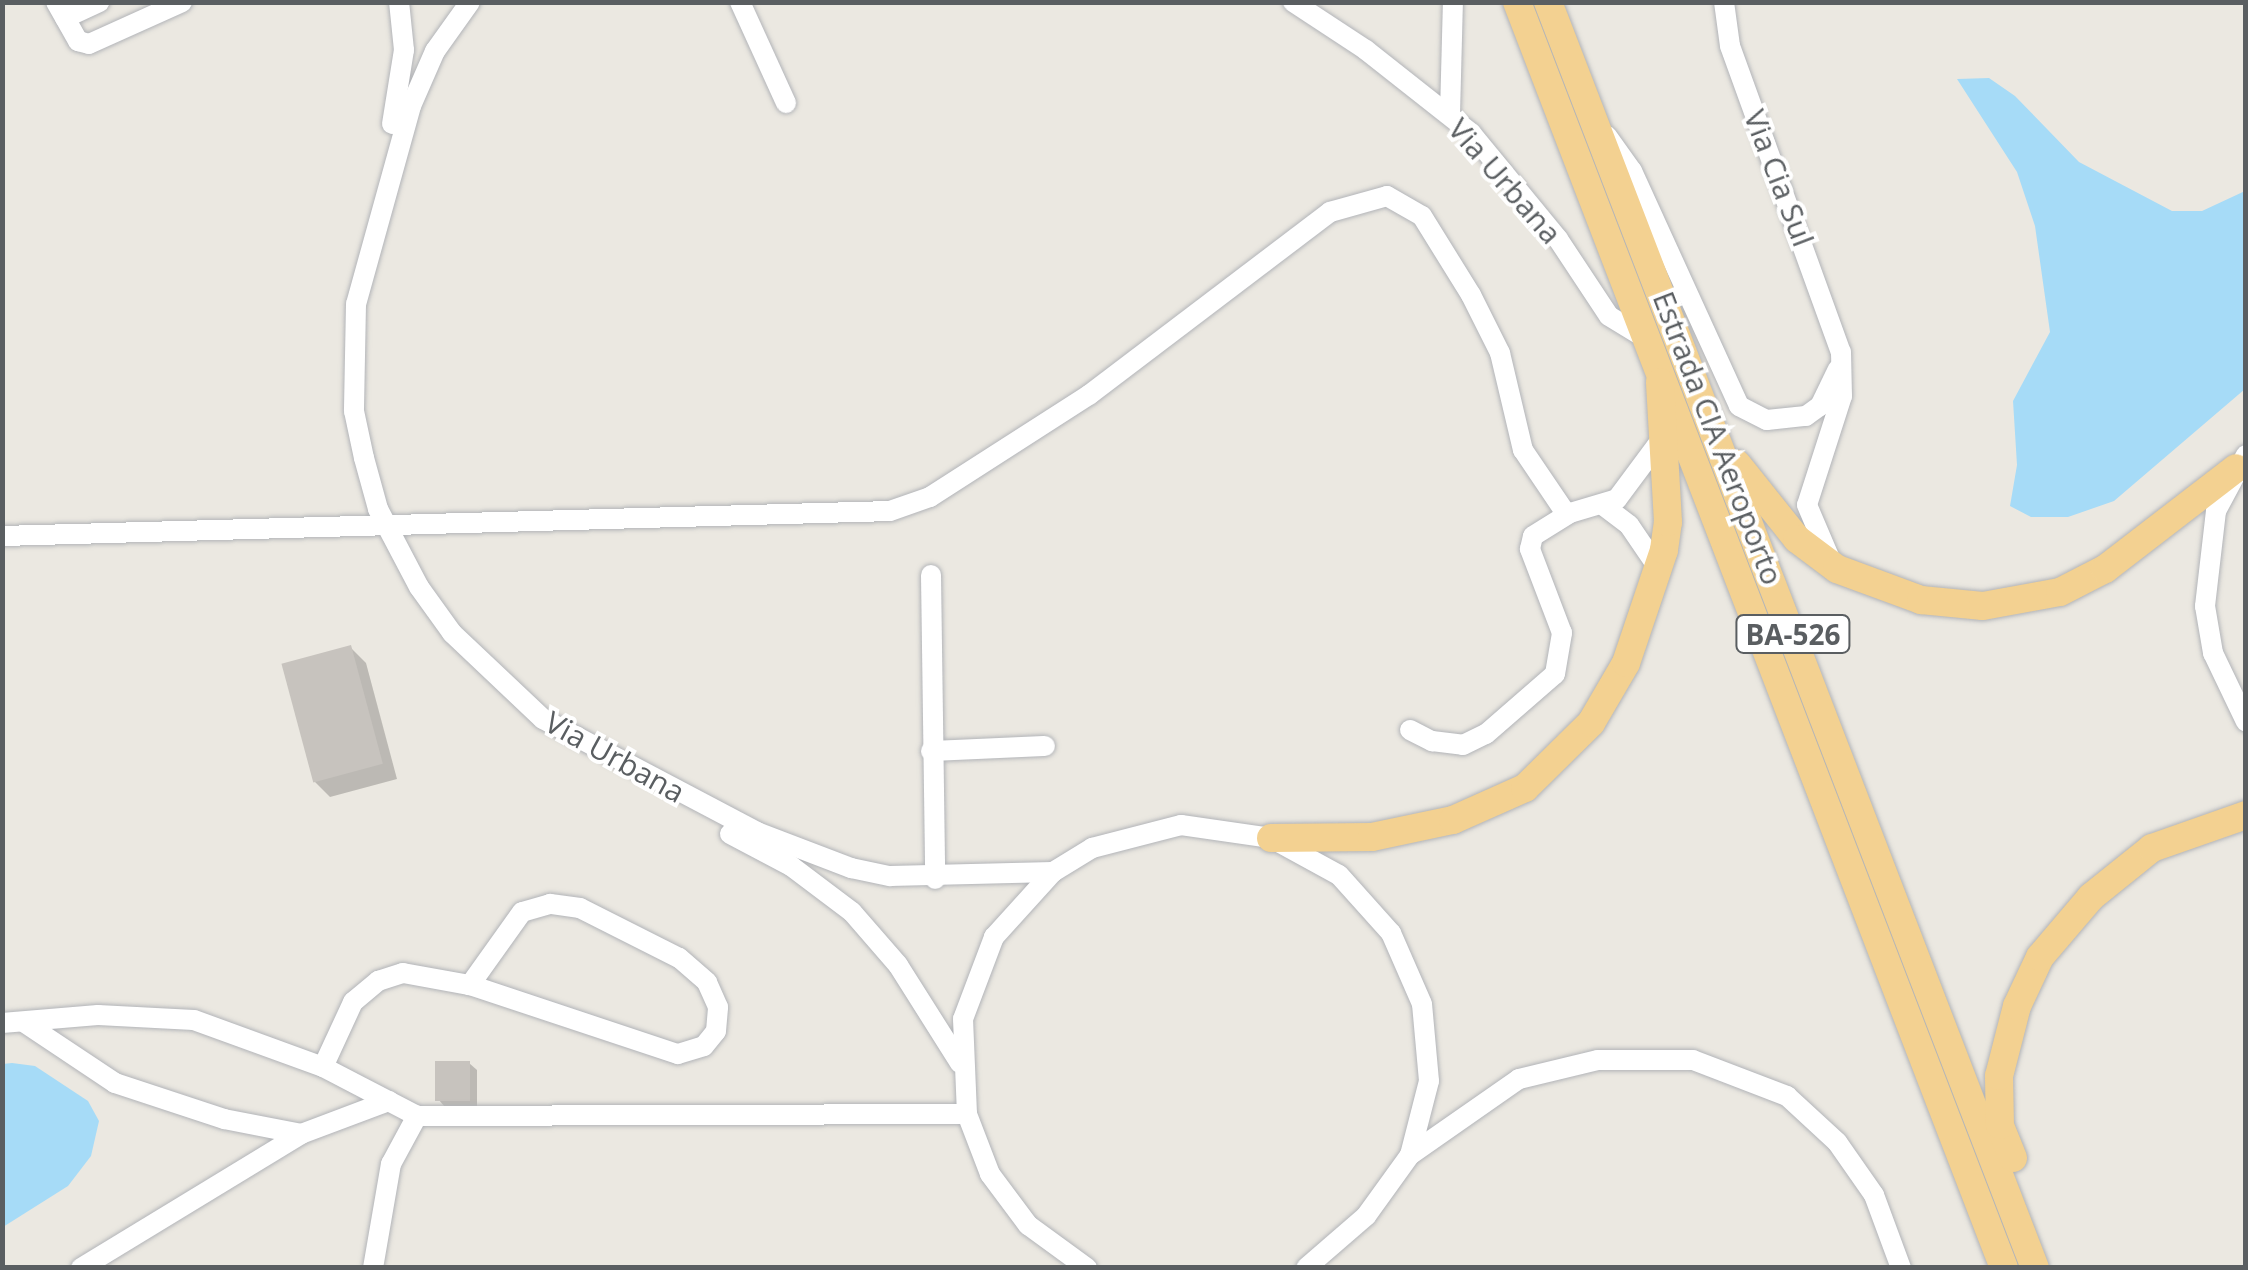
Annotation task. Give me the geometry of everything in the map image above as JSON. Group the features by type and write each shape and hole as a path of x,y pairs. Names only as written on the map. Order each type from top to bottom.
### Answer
{"highway":[{"name":"Estrada CIA Aeroporto","path":"1517,2 2004,1268"},
{"name":"Estrada CIA Aeroporto","path":"1548,2 2036,1268"},
{"path":"1558,2 1567,50"},
{"path":"1272,838 1372,837 1453,820 1506,801 1558,761 1606,703 1659,569 1668,522 1660,441 1661,370"},
{"path":"1720,444 1797,539 1837,569 1882,590 1945,604 2033,599 2105,569 2241,462"},
{"path":"2054,1268 2000,1125 1999,1076 2028,978 2062,928 2117,872 2180,833 2246,815"},
{"path":"1933,1085 1943,1153 1985,1268"}],"street":[{"path":"98,2 60,10 78,40 88,44 182,2"},
{"name":"Via Urbana","path":"399,2 404,50 398,101 352,259 342,350 352,442 380,525 417,604 487,683 532,722 603,768 791,866 852,912 898,965 960,1063"},
{"name":"Via Urbana","path":"470,2 432,58 374,218 356,304 354,411 380,525 452,633 543,719 757,832 851,868 934,880 1053,872"},
{"path":"740,2 786,104"},
{"name":"Via Urbana","path":"1293,2 1450,114 1503,168 1608,316 1650,341"},
{"path":"1450,114 1453,2"},
{"name":"Via Cia Sul","path":"1724,2 1730,46 1841,352 1842,396 1807,505 1837,569"},
{"path":"404,50 432,58"},
{"path":"1592,116 1632,171 1739,406 1767,420 1806,416 1831,388 1841,352"},
{"path":"2,536 871,512 912,504 1090,395 1330,212 1387,196 1422,216 1471,294 1500,353 1523,450 1567,515"},
{"path":"1410,730 1463,745 1486,734 1555,674 1562,633 1530,549 1532,536 1567,515 1604,506 1630,488 1660,441"},
{"path":"2241,462 2213,527 2204,606 2212,652 2246,722"},
{"path":"1604,506 1629,525 1659,569"},
{"path":"932,575 934,880"},
{"path":"931,751 1045,746"},
{"path":"1082,1266 1018,1212 990,1174 966,1114 960,1063 963,1019 988,950 1020,901 1053,872 1092,848 1150,830 1227,827 1272,838 1323,864 1368,902 1410,967 1428,1042 1428,1081 1410,1156"},
{"path":"322,1067 338,1024 378,981 403,973 470,986 678,1054 704,1046 716,1031 718,1008 707,982 679,958 580,908 550,904 522,912 470,986"},
{"path":"2,1024 98,1015 194,1020 322,1067 417,1116 966,1114"},
{"path":"24,1023 115,1083 224,1119 301,1134"},
{"path":"1308,1267 1366,1216 1410,1156 1519,1079 1598,1060 1693,1060 1787,1096 1837,1142 1874,1194 1902,1268"},
{"path":"81,1268 301,1134 389,1101"},
{"path":"373,1268 391,1164 417,1116"}],"water":[{"path":"1989,78 2015,96 2079,162 2172,211 2202,211 2245,191 2245,389 2114,501 2068,517 2031,517 2010,506 2017,465 2013,401 2050,332 2035,226 2017,172 1957,79"},
{"path":"3,1064 35,1066 88,1101 99,1121 91,1156 68,1186 3,1227"}],"building":[{"path":"351,645 383,764 313,782 281,664"},
{"path":"435,1061 470,1061 470,1101 435,1101"}]}
